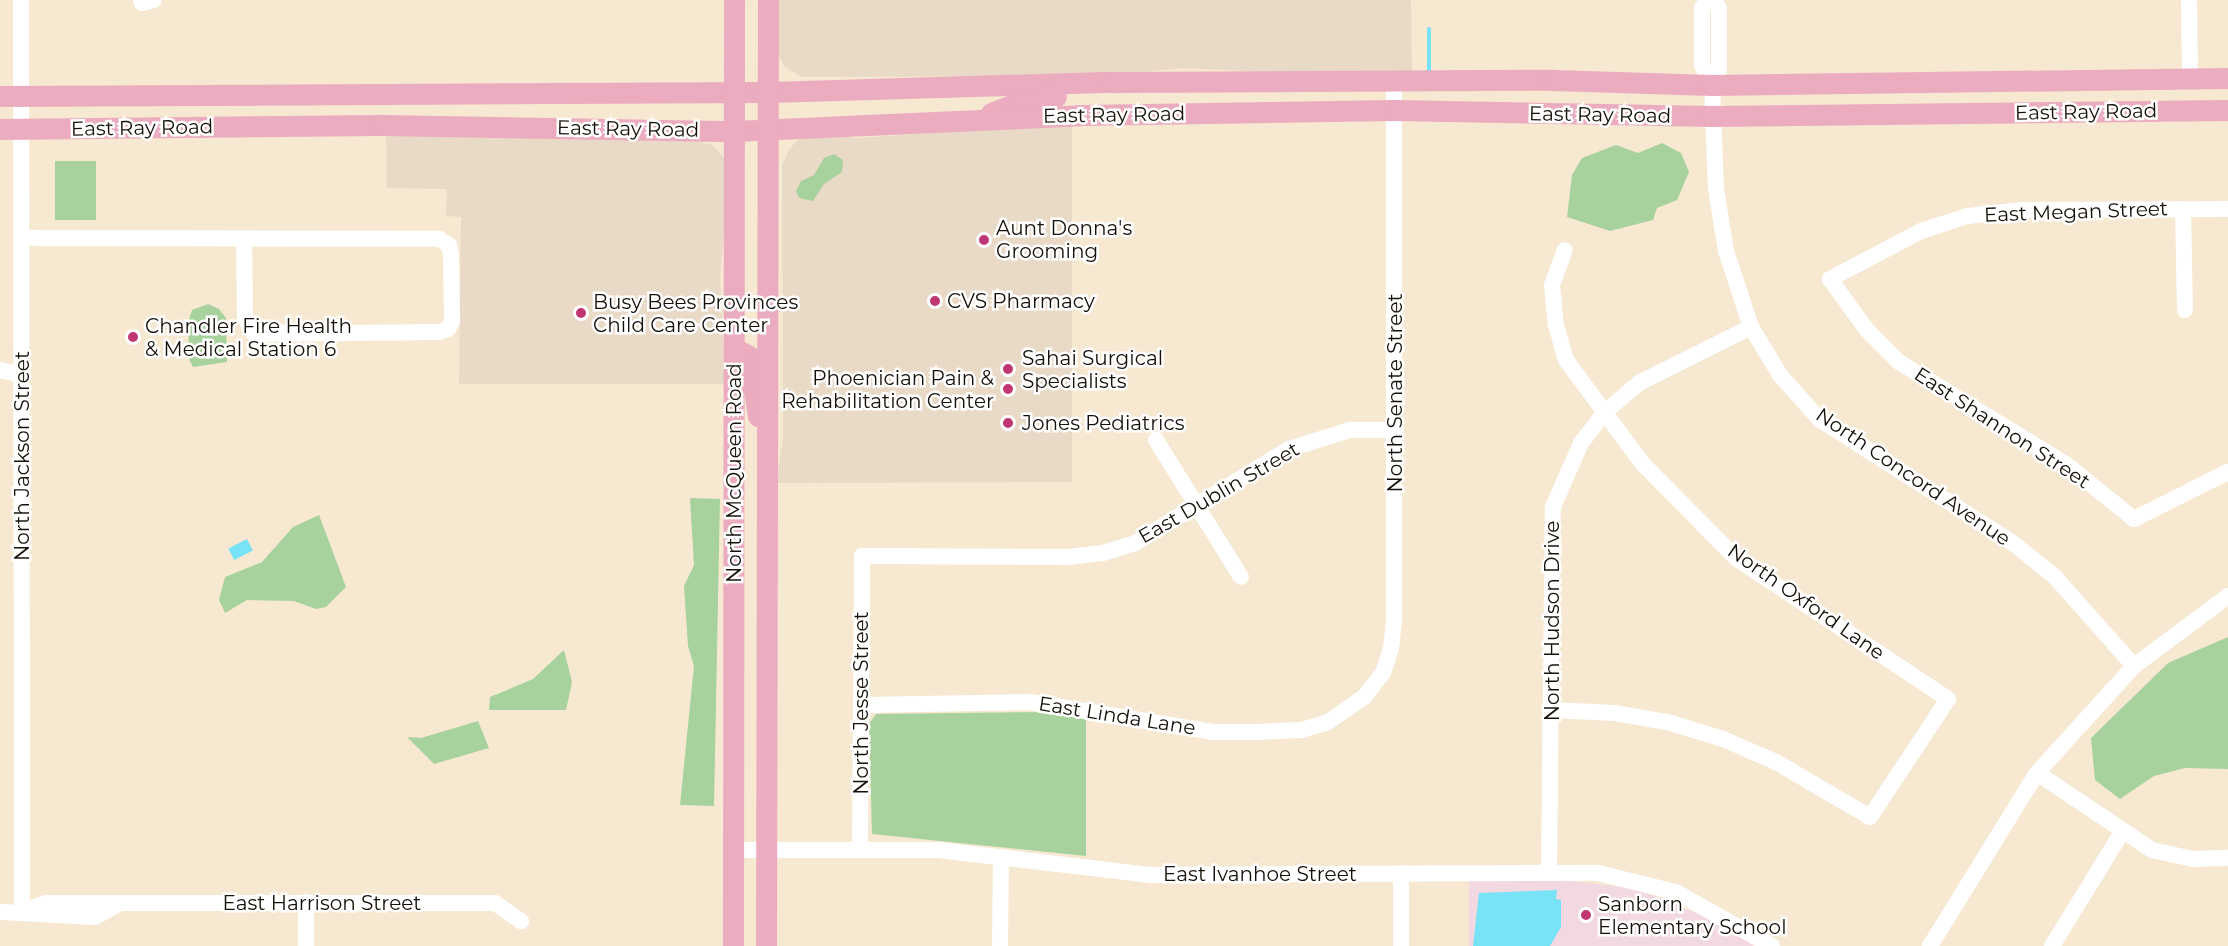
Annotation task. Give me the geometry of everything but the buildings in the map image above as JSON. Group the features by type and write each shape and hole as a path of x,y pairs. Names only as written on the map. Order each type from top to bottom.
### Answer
{"main road":[{"name":"North McQueen Road","path":"733,946 734,0"},
{"name":"North McQueen Road","path":"766,946 770,466 768,0"},
{"name":"East Ray Road","path":"0,96 735,93 1112,82 1553,80 1712,85 2228,78"},
{"path":"972,119 1025,100 1100,92 1112,82"},
{"name":"East Ray Road","path":"0,129 382,125 770,130 972,119 1394,110 1712,116 2228,110"},
{"path":"734,348 749,356 770,466"}],"street":[{"name":"North Jackson Street","path":"21,0 22,912"},
{"name":"North Concord Avenue","path":"1708,0 1702,8 1702,65 1712,85"},
{"name":"North Concord Avenue","path":"1713,0 1719,9 1719,70 1712,85 1712,116 1716,189 1726,251 1751,327 1780,375 1819,419 2022,550 2055,577 2134,666"},
{"path":"2189,0 2190,79"},
{"name":"North Senate Street","path":"1364,697 1383,673 1391,649 1396,430 1394,81"},
{"path":"2183,209 2185,310"},
{"name":"East Megan Street","path":"1830,279 1921,231 1966,216 2022,210 2228,209"},
{"path":"22,238 439,239 449,245 451,255 452,321 448,329 439,332 254,334 245,317 244,239"},
{"name":"North Oxford Lane","path":"1552,710 1615,713 1671,723 1723,739 1776,762 1870,817 1948,699 1737,559 1671,496 1566,360 1556,326 1552,285 1565,250"},
{"name":"East Shannon Street","path":"1830,279 1866,329 1899,362 2067,465 2134,519 2228,472"},
{"name":"North Hudson Drive","path":"1549,871 1553,507 1581,443 1605,412 1640,383 1751,327"},
{"path":"0,370 22,375"},
{"name":"East Dublin Street","path":"862,556 1068,557 1103,553 1135,543 1198,507 1290,449 1317,438 1350,430 1396,430"},
{"path":"1156,440 1241,577"},
{"name":"North Jesse Street","path":"860,850 862,556"},
{"path":"1930,946 2037,773 2134,666 2228,596"},
{"name":"East Linda Lane","path":"862,705 1030,702 1214,732 1254,732 1302,730 1328,722 1364,697"},
{"path":"2037,773 2152,850 2193,859 2228,858"},
{"path":"2052,946 2122,832"},
{"name":"East Ivanhoe Street","path":"733,850 938,850 1150,875 1549,871 1618,876 1676,892 1772,946"},
{"path":"1000,946 1001,857"},
{"path":"1401,873 1401,946"},
{"path":"306,902 306,946"},
{"name":"East Harrison Street","path":"0,912 22,912 46,903 495,903 521,921"}],"shaded area":[{"path":"776,0 1411,0 1412,72 1259,72 1185,68 1097,76 802,77 785,67 776,51"},
{"path":"1072,124 1072,482 776,483 783,440 782,165 790,148 801,137 814,134 856,138"},
{"path":"501,135 695,141 712,145 719,152 724,158 727,199 720,277 725,384 459,384 461,217 446,216 447,189 387,188 386,136"},
{"name":"Sanborn Elementary School","path":"1566,880 1637,889 1713,920 1754,946 1469,946 1469,881"}],"green space":[{"path":"1662,143 1681,153 1689,172 1677,200 1657,208 1653,220 1610,231 1567,217 1572,175 1582,158 1616,145 1638,153"},
{"path":"834,154 843,160 842,172 824,184 813,201 799,198 796,191 801,181 814,175 824,158"},
{"path":"55,161 96,161 96,220 55,220"},
{"path":"208,304 219,309 226,318 227,362 193,367 188,357 189,320 192,310"},
{"path":"690,498 720,499 714,806 680,805 694,666 688,646 684,586 694,565"},
{"path":"319,515 346,587 326,607 316,609 294,601 247,600 225,613 219,600 225,577 262,562 293,527"},
{"path":"2228,637 2228,769 2185,768 2154,776 2120,799 2095,780 2091,738 2168,663"},
{"path":"564,650 572,682 566,710 489,710 490,697 533,679"},
{"path":"1048,712 1086,718 1086,856 872,834 869,724 876,714"},
{"path":"478,721 489,748 434,764 407,737 421,738"}],"water":[{"path":"247,539 253,551 234,560 228,549"},
{"path":"1557,890 1556,899 1561,900 1561,927 1550,946 1473,946 1479,893"}],"waterway":[{"path":"1429,29 1429,73"}],"place":[{"name":"Aunt Donna's Grooming","path":"984,240"},
{"name":"CVS Pharmacy","path":"935,301"},
{"name":"Busy Bees Provinces Child Care Center","path":"581,313"},
{"name":"Chandler Fire Health & Medical Station 6","path":"133,337"},
{"name":"Sahai Surgical Specialists","path":"1008,369"},
{"name":"Phoenician Pain & Rehabilitation Center","path":"1008,389"},
{"name":"Jones Pediatrics","path":"1008,423"},
{"name":"Sanborn Elementary School","path":"1586,915"}]}
